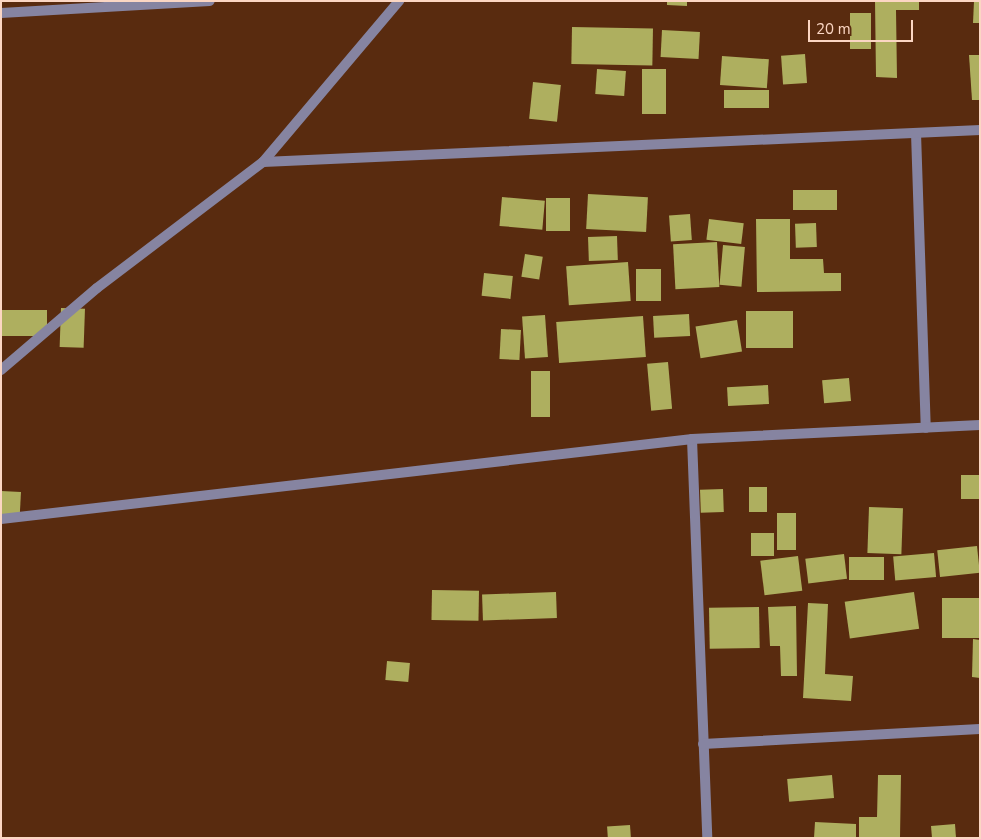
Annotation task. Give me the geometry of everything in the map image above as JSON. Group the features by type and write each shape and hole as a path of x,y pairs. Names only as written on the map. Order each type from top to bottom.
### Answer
{"street":[{"path":"1,13 210,1"},
{"path":"1,370 98,288 263,162 399,1"},
{"path":"263,162 980,130"},
{"path":"916,133 926,428"},
{"path":"1,519 692,439 980,425"},
{"path":"692,439 707,838"},
{"path":"703,744 980,729"}],"building":[{"path":"667,1 687,1 687,6 667,5"},
{"path":"875,1 919,1 919,10 896,10 897,78 876,77"},
{"path":"974,1 980,1 980,23 973,23"},
{"path":"850,13 871,13 871,49 850,49"},
{"path":"572,27 653,28 652,65 571,64"},
{"path":"662,30 700,32 699,59 661,57"},
{"path":"805,54 807,83 783,85 781,56"},
{"path":"969,55 980,55 980,100 972,100"},
{"path":"722,56 769,59 767,88 720,85"},
{"path":"597,69 626,71 624,96 595,94"},
{"path":"642,69 666,69 666,114 642,114"},
{"path":"533,82 561,85 557,122 529,119"},
{"path":"724,90 769,90 769,108 724,108"},
{"path":"793,190 837,190 837,210 793,210"},
{"path":"588,194 648,197 646,232 586,229"},
{"path":"502,197 545,201 542,230 499,226"},
{"path":"546,198 570,198 570,231 546,231"},
{"path":"690,214 692,240 671,241 669,215"},
{"path":"709,219 744,223 741,244 706,240"},
{"path":"756,219 790,219 790,259 823,259 824,273 841,273 841,291 757,292"},
{"path":"816,223 817,247 796,248 795,224"},
{"path":"617,236 618,260 589,261 588,237"},
{"path":"717,242 719,287 675,289 673,244"},
{"path":"723,245 745,247 741,287 720,285"},
{"path":"525,254 543,257 539,280 521,277"},
{"path":"628,262 631,301 569,305 566,266"},
{"path":"636,269 661,269 661,301 636,301"},
{"path":"484,273 513,276 510,299 482,296"},
{"path":"61,308 85,309 84,348 60,347"},
{"path":"1,310 47,310 47,336 1,336"},
{"path":"746,311 793,311 793,348 746,348"},
{"path":"689,314 690,336 654,338 653,316"},
{"path":"545,315 548,357 525,359 522,317"},
{"path":"643,316 646,357 559,363 556,322"},
{"path":"737,320 742,352 701,358 696,327"},
{"path":"501,329 521,330 519,360 499,359"},
{"path":"668,362 672,409 651,411 647,364"},
{"path":"531,371 550,371 550,417 531,417"},
{"path":"849,378 851,401 824,403 822,380"},
{"path":"768,385 769,404 728,406 727,387"},
{"path":"961,475 980,475 980,499 961,499"},
{"path":"749,487 767,487 767,512 749,512"},
{"path":"723,489 724,512 701,513 700,490"},
{"path":"1,491 21,492 20,516 1,515"},
{"path":"869,507 903,508 901,554 867,553"},
{"path":"777,513 796,513 796,550 777,550"},
{"path":"751,533 774,533 774,556 751,556"},
{"path":"977,546 980,573 940,577 937,550"},
{"path":"934,553 936,577 895,580 893,557"},
{"path":"844,554 847,579 808,584 805,559"},
{"path":"798,556 802,591 765,595 760,561"},
{"path":"849,557 884,557 884,580 849,580"},
{"path":"432,590 479,591 478,621 431,620"},
{"path":"556,592 557,618 483,621 482,595"},
{"path":"914,592 919,629 850,638 845,602"},
{"path":"942,598 980,598 980,638 942,638"},
{"path":"808,603 828,604 825,674 853,676 851,701 803,698"},
{"path":"796,606 797,676 781,676 780,646 770,646 768,607"},
{"path":"759,607 760,648 710,649 709,608"},
{"path":"973,639 980,640 980,678 972,677"},
{"path":"387,661 410,663 408,682 385,680"},
{"path":"832,775 834,798 789,802 787,779"},
{"path":"878,775 901,775 900,838 859,838 859,817 877,817"},
{"path":"815,822 856,824 856,838 814,838"},
{"path":"955,824 956,838 932,838 931,826"},
{"path":"630,825 631,838 608,838 607,827"}]}
